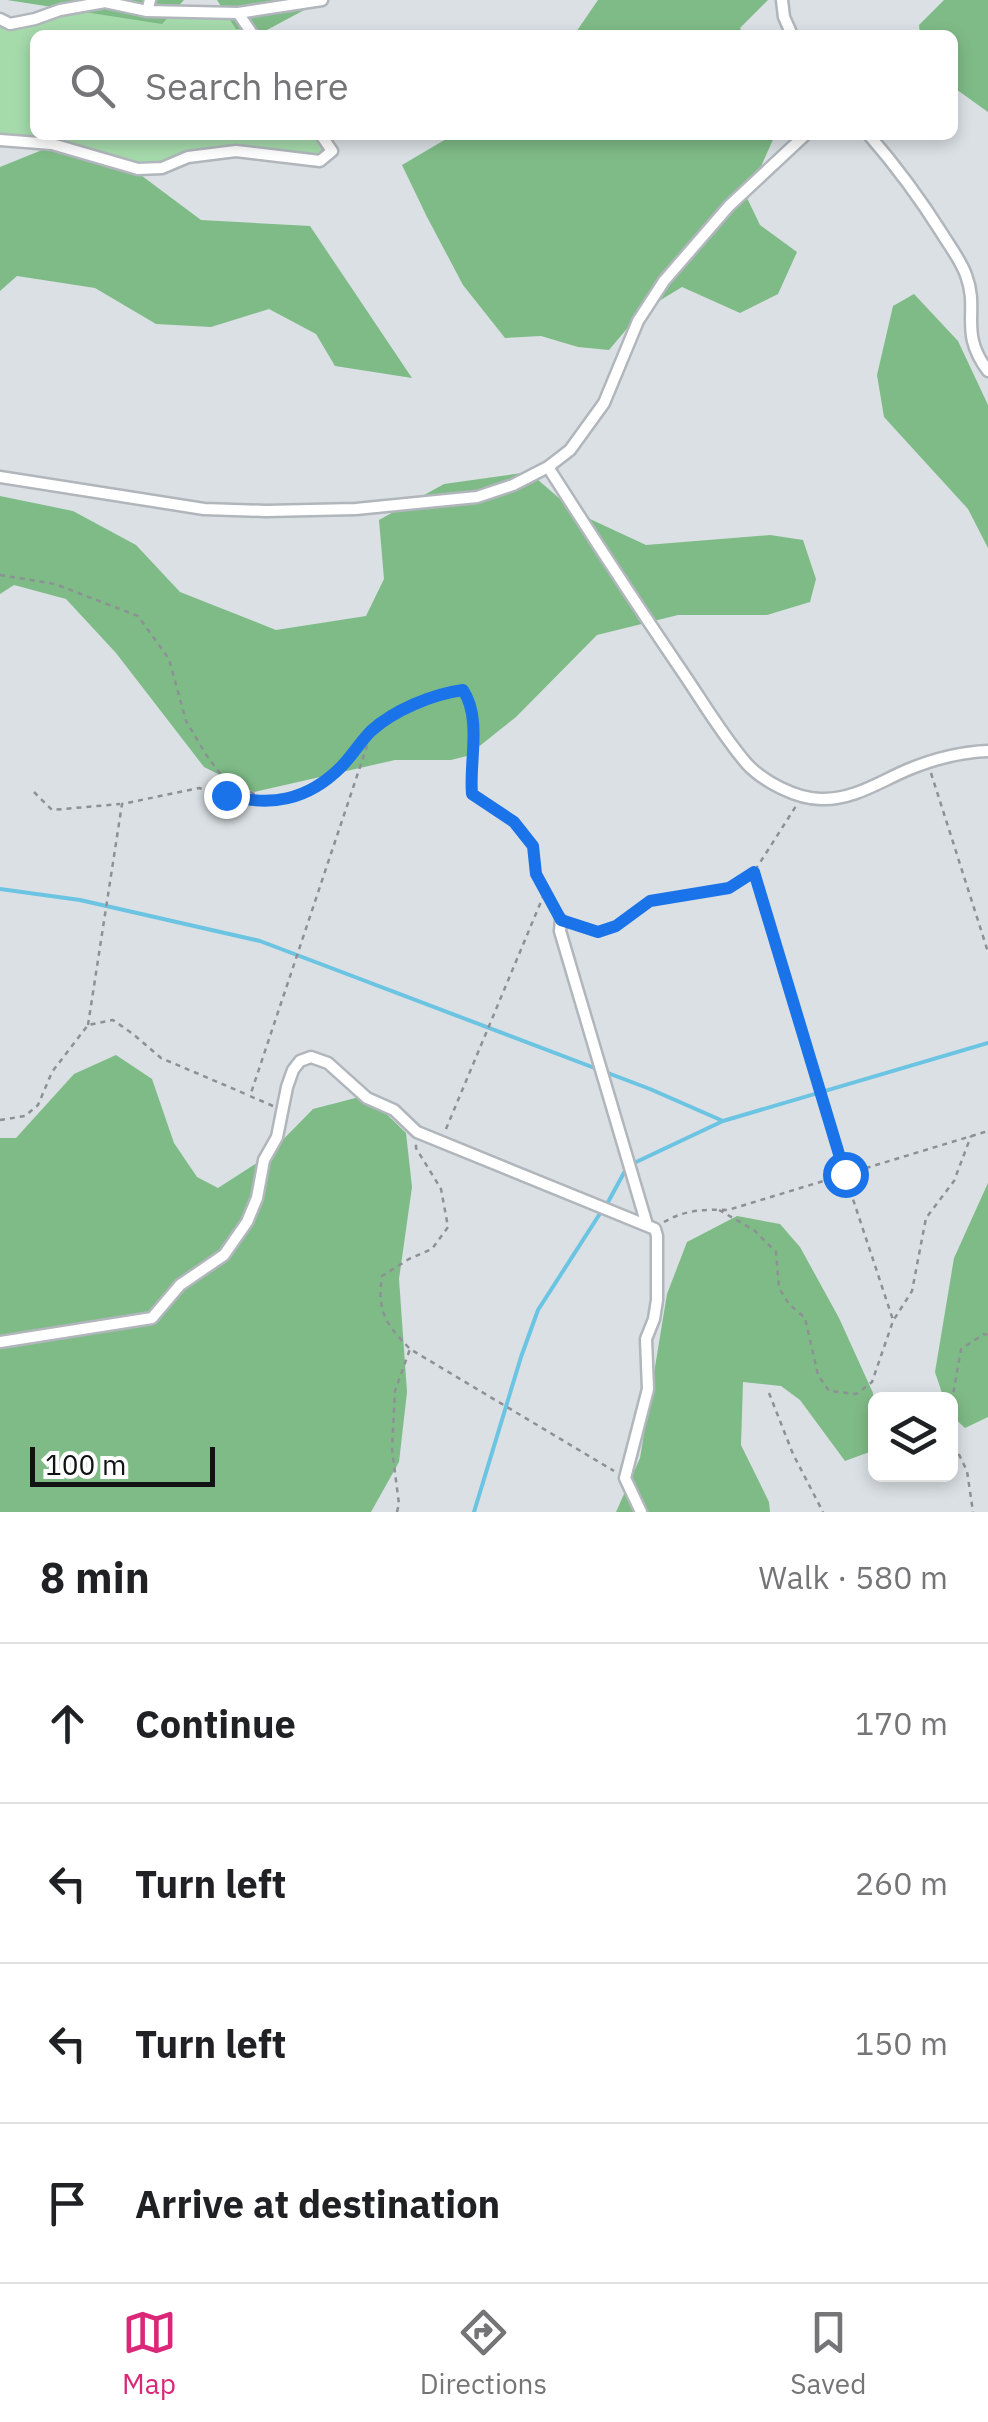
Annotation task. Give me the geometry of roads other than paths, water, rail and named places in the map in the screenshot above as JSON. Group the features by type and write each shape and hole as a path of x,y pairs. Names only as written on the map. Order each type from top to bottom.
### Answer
{"street":[{"path":"0,19 10,24 105,2 238,14 322,0"},
{"path":"782,0 790,30"},
{"path":"238,14 249,30"},
{"path":"0,140 52,144 138,169 162,168 188,157 236,151 320,161 332,151 324,140"},
{"path":"0,477 204,510 356,510 477,497 513,486 570,450 604,403 638,321 664,281 728,206 800,140"},
{"path":"874,140 922,204 964,270 970,288 971,336 988,371"},
{"path":"548,467 612,568 749,766 777,786 824,800 846,797 910,769 988,750"},
{"path":"561,920 560,932 657,1236 656,1300 646,1339 648,1389 625,1478 641,1512"},
{"path":"0,1342 152,1318 180,1285 224,1255 257,1198 264,1160 277,1137 293,1070 300,1061 311,1057 328,1063 368,1098 394,1110 417,1132 651,1227"}],"waterway":[{"path":"0,889 80,900 260,941 650,1089 723,1121"},
{"path":"634,1163 723,1121 988,1043"},
{"path":"607,1204 626,1169"},
{"path":"474,1512 538,1310 601,1212"}]}
